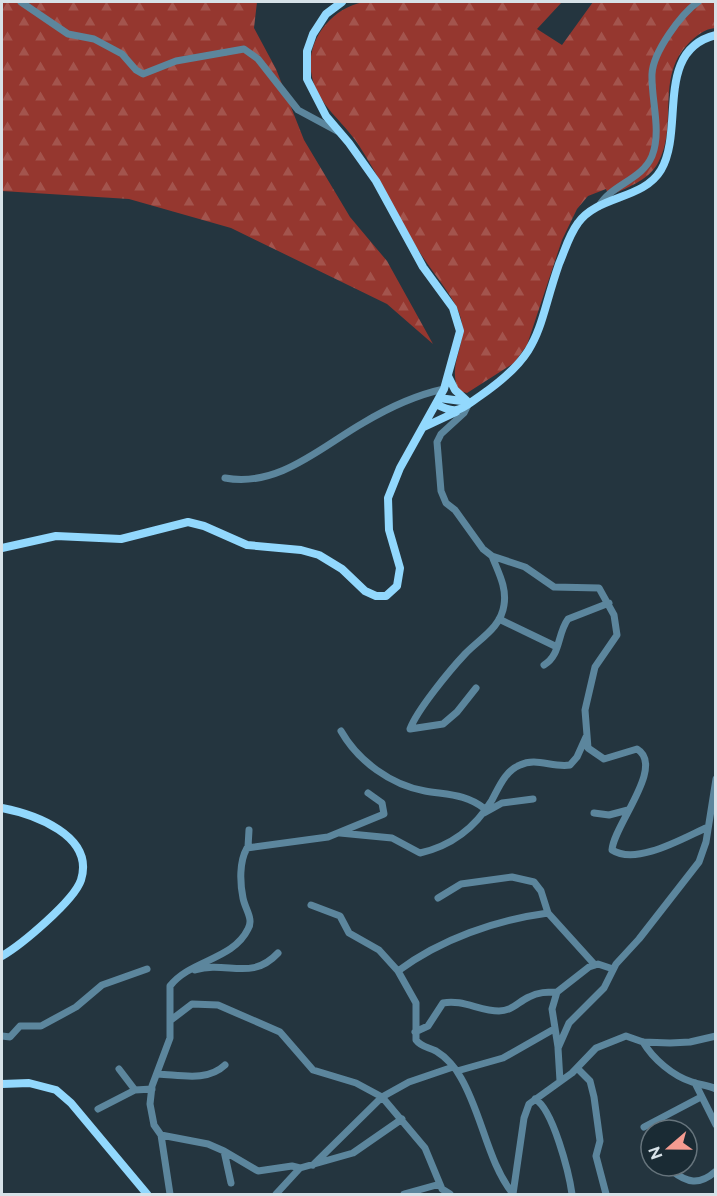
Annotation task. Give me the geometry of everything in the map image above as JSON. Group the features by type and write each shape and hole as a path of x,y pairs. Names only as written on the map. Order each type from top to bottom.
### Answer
{"main road":[{"path":"2,548 56,536 121,539 188,522 247,545 301,550 319,555 342,569 365,591 376,596 386,596 398,586 400,575 389,530 388,498 400,468 444,388 459,343 458,320 453,308 423,267 376,181 313,95 306,66 307,51 313,34 326,14 342,2"},
{"path":"424,427 460,410 511,372 531,349 538,336 570,235 586,213 638,189 660,171 667,154 678,71 694,46 716,35"},
{"path":"448,376 455,390 468,402"},
{"path":"438,401 468,402"},
{"path":"438,401 450,411 460,410"},
{"path":"2,808 33,815 51,823 73,845 82,872 81,881 68,899 23,943 2,956"},
{"path":"2,1084 28,1083 56,1090 71,1103 147,1194"}],"street":[{"path":"21,2 68,34 94,39 122,54 136,70 143,74 176,61 212,56 234,49 249,51 258,58 298,110 339,132"},
{"path":"599,206 610,191 637,174 651,158 655,136 654,66 681,16 698,2"},
{"path":"225,478 248,480 288,469 380,414 426,393 444,388"},
{"path":"468,402 461,416 438,438 437,454 441,491 446,503 455,510 483,549 492,556 525,567 554,587 600,588 609,603 617,632 612,645 595,667 585,710 590,751 604,759 633,749 643,754 646,763 645,776 612,850 616,853 659,850 708,827"},
{"path":"476,688 457,712 443,724 410,729 454,667 490,632 499,619 504,606 504,590 501,576 492,556"},
{"path":"544,665 555,656 568,619 609,603"},
{"path":"499,619 557,647"},
{"path":"340,731 362,757 392,780 412,789 467,797 485,809"},
{"path":"339,832 392,837 420,853 454,841 480,816 513,769 533,762 570,765 577,757 587,735"},
{"path":"558,1048 574,1016 598,996 613,969 699,862 716,779"},
{"path":"248,847 328,837 385,813 382,803 368,793"},
{"path":"480,816 502,803 533,799"},
{"path":"594,813 609,814 628,810"},
{"path":"170,1194 161,1136 151,1113 152,1089 170,1038 168,991 173,982 182,975 228,950 249,929 250,919 242,886 243,859 248,847 249,830"},
{"path":"438,898 461,884 521,878 538,885 548,913 595,965"},
{"path":"311,905 338,915 349,933 379,950 398,971 416,1003 415,1032 420,1044 441,1054 455,1069 478,1115 502,1178 513,1194"},
{"path":"398,971 421,955 460,937 516,917 548,913"},
{"path":"182,975 207,967 256,969 278,953"},
{"path":"415,1032 428,1026 440,1006 447,1002 500,1011 512,1008 534,995 557,992 584,969 595,965 613,969"},
{"path":"2,1036 10,1037 20,1026 40,1026 76,1007 102,985 147,969"},
{"path":"557,992 552,1009 560,1081"},
{"path":"171,1020 192,1004 218,1005 280,1032 313,1070 356,1083 382,1097 425,1148 440,1184 450,1194"},
{"path":"313,1165 382,1097 409,1082 503,1058 554,1029"},
{"path":"513,1194 524,1118 535,1099 577,1068 596,1048 618,1038 633,1036 643,1042 651,1053 674,1073 695,1083 716,1089"},
{"path":"643,1042 682,1043 716,1036"},
{"path":"158,1074 207,1076 216,1074 225,1065"},
{"path":"577,1068 590,1081 594,1097 595,1118 600,1141 596,1156 606,1194"},
{"path":"119,1069 135,1090"},
{"path":"695,1083 716,1125"},
{"path":"98,1110 135,1090 152,1089"},
{"path":"661,1118 701,1097"},
{"path":"535,1099 546,1110 566,1167 572,1194"},
{"path":"161,1136 208,1144 258,1171 292,1166 300,1168 332,1157 353,1153 402,1119"},
{"path":"224,1151 231,1183"},
{"path":"276,1194 300,1168"},
{"path":"684,1178 690,1182 700,1182 714,1174"},
{"path":"404,1194 440,1184"}],"green space":[{"path":"2,2 257,2 254,28 276,69 304,140 350,217 387,261 433,344 387,304 231,228 129,199 2,191"},
{"path":"363,2 562,2 537,29 562,45 593,2 715,2 715,28 700,33 688,44 678,57 672,72 667,134 658,163 649,175 636,183 609,196 606,189 588,196 577,209 562,240 527,345 514,363 467,393 459,391 455,380 462,329 461,317 455,304 419,251 358,144 325,104 312,77 312,52 322,29 340,12"}]}
